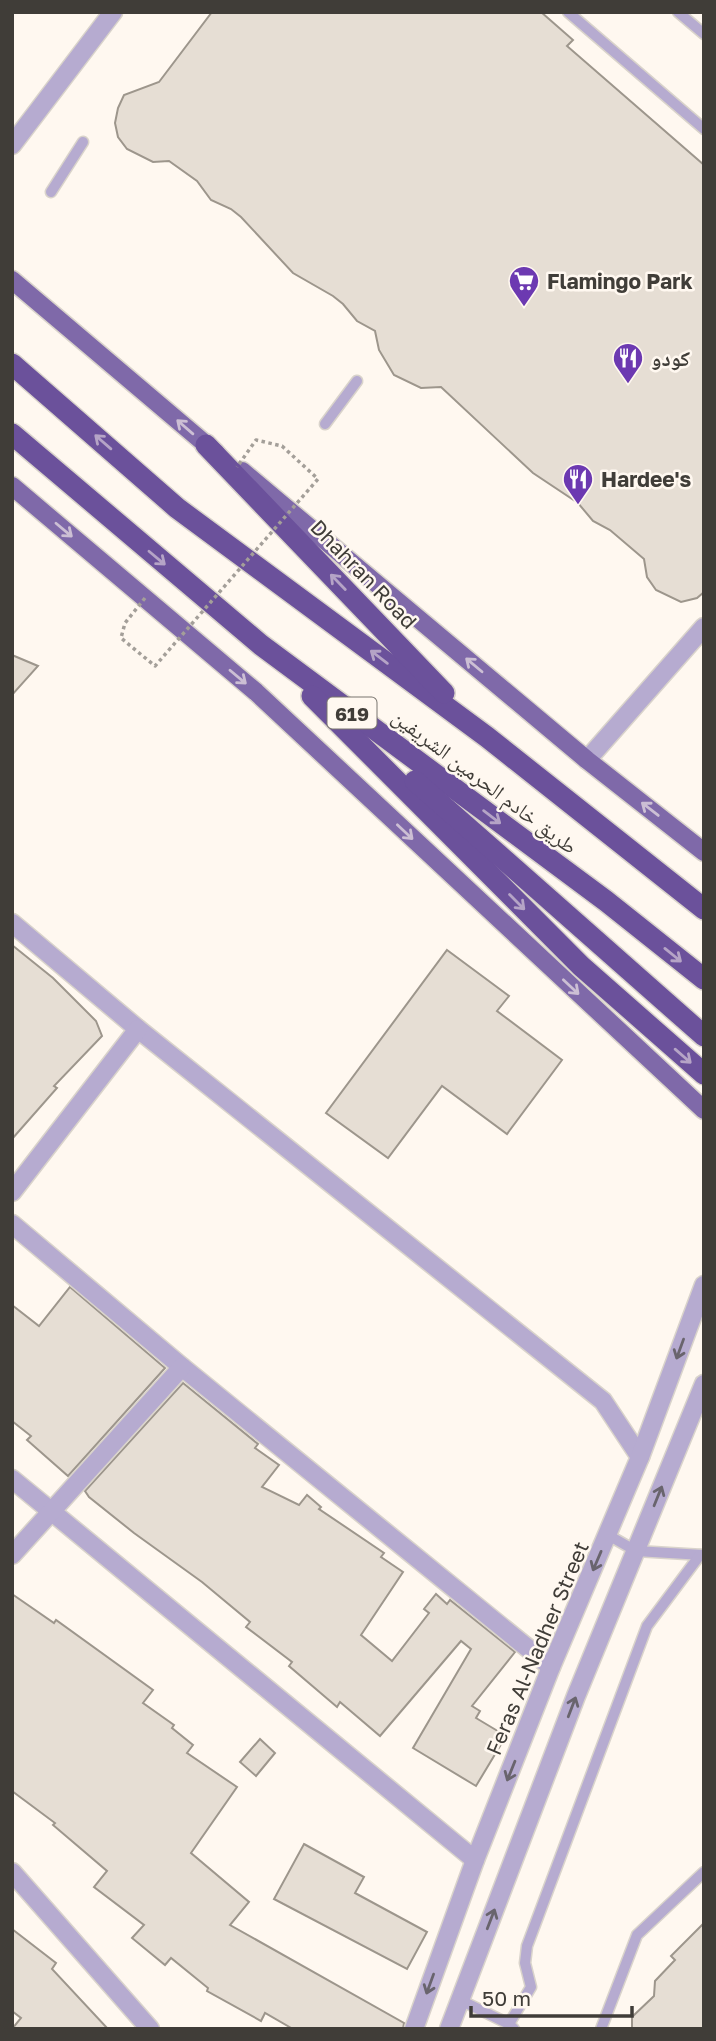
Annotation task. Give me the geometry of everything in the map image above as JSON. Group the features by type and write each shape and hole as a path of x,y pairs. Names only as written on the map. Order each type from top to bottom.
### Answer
{"highway":[{"name":"طريق خادم الحرمين الشريفين","path":"12,364 177,508 487,737 704,909"},
{"name":"طريق خادم الحرمين الشريفين","path":"12,434 261,645 595,893 704,979"},
{"name":"Dhahran Road","path":"206,445 487,737"},
{"path":"261,645 704,1036"},
{"path":"261,645 581,966 704,1074"}],"main road":[{"path":"12,280 206,445 237,467 587,760 704,852"},
{"path":"12,486 256,692 700,1107"}],"street":[{"path":"12,145 113,12"},
{"path":"587,760 704,627"},
{"path":"12,923 138,1029 603,1401 640,1457"},
{"path":"12,1192 138,1029"},
{"path":"700,1107 704,1121"},
{"path":"12,1224 182,1367 551,1667"},
{"name":"Feras Al-Nadher Street","path":"414,2029 475,1860 551,1667 640,1457 704,1285"},
{"path":"12,1555 182,1367"},
{"path":"449,2029 571,1708 704,1384"},
{"path":"12,1479 475,1860"},
{"path":"12,1872 150,2029"}],"lane":[{"path":"568,12 704,129"},
{"path":"678,12 704,34"},
{"path":"51,192 83,142"},
{"path":"325,424 357,382"},
{"path":"608,1535 636,1551 702,1555"},
{"path":"460,2000 511,2026 531,1987 525,1963 527,1946 646,1626 702,1555"},
{"path":"601,2029 637,1936 704,1872"}],"path":[{"path":"145,598 125,623 121,638 155,666 318,479 282,446 256,440 237,467"}],"building":[{"name":"Flamingo Park","path":"212,12 541,12 573,40 567,46 704,165 704,592 697,598 681,602 656,590 647,577 644,559 610,530 593,521 578,503 533,473 441,387 421,388 394,375 379,350 375,331 357,321 333,296 293,273 241,217 211,200 197,181 169,161 153,162 127,149 118,137 115,123 124,95 159,82"},
{"path":"12,655 38,666 12,695"},
{"path":"12,945 53,978 96,1021 102,1036 54,1086 57,1088 12,1139"},
{"path":"447,950 509,996 497,1011 562,1060 507,1134 442,1086 388,1158 326,1113"},
{"path":"70,1287 165,1368 68,1476 27,1440 31,1436 12,1421 12,1305 39,1326"},
{"path":"183,1383 258,1444 255,1448 279,1465 262,1487 299,1505 307,1495 321,1507 319,1509 384,1553 381,1557 403,1572 361,1635 392,1661 429,1613 424,1609 436,1594 447,1604 450,1600 515,1652 472,1706 480,1711 476,1718 506,1736 476,1786 413,1748 471,1649 461,1641 380,1736 340,1702 337,1707 289,1666 292,1662 246,1627 250,1622 202,1582 89,1497 85,1491"},
{"path":"12,1594 54,1623 56,1620 153,1690 143,1703 174,1725 172,1728 193,1745 187,1753 237,1787 191,1853 249,1902 230,1925 404,2023 403,2029 293,2029 265,2013 261,2021 207,1991 208,1988 171,1958 165,1965 132,1938 144,1925 94,1887 107,1871 53,1825 55,1823 12,1791"},
{"path":"260,1739 275,1753 256,1776 240,1762"},
{"path":"304,1844 364,1877 355,1893 427,1932 407,1969 274,1899"},
{"path":"704,1923 704,2029 632,2029 632,2017 654,1996 655,1981 675,1960 671,1956"},
{"path":"12,1929 56,1963 52,1969 108,2029 12,2029 21,2018 12,2011"}],"place":[{"name":"Flamingo Park","path":"524,308"},
{"name":"كودو","path":"628,385"},
{"name":"Hardee's","path":"578,506"}]}
